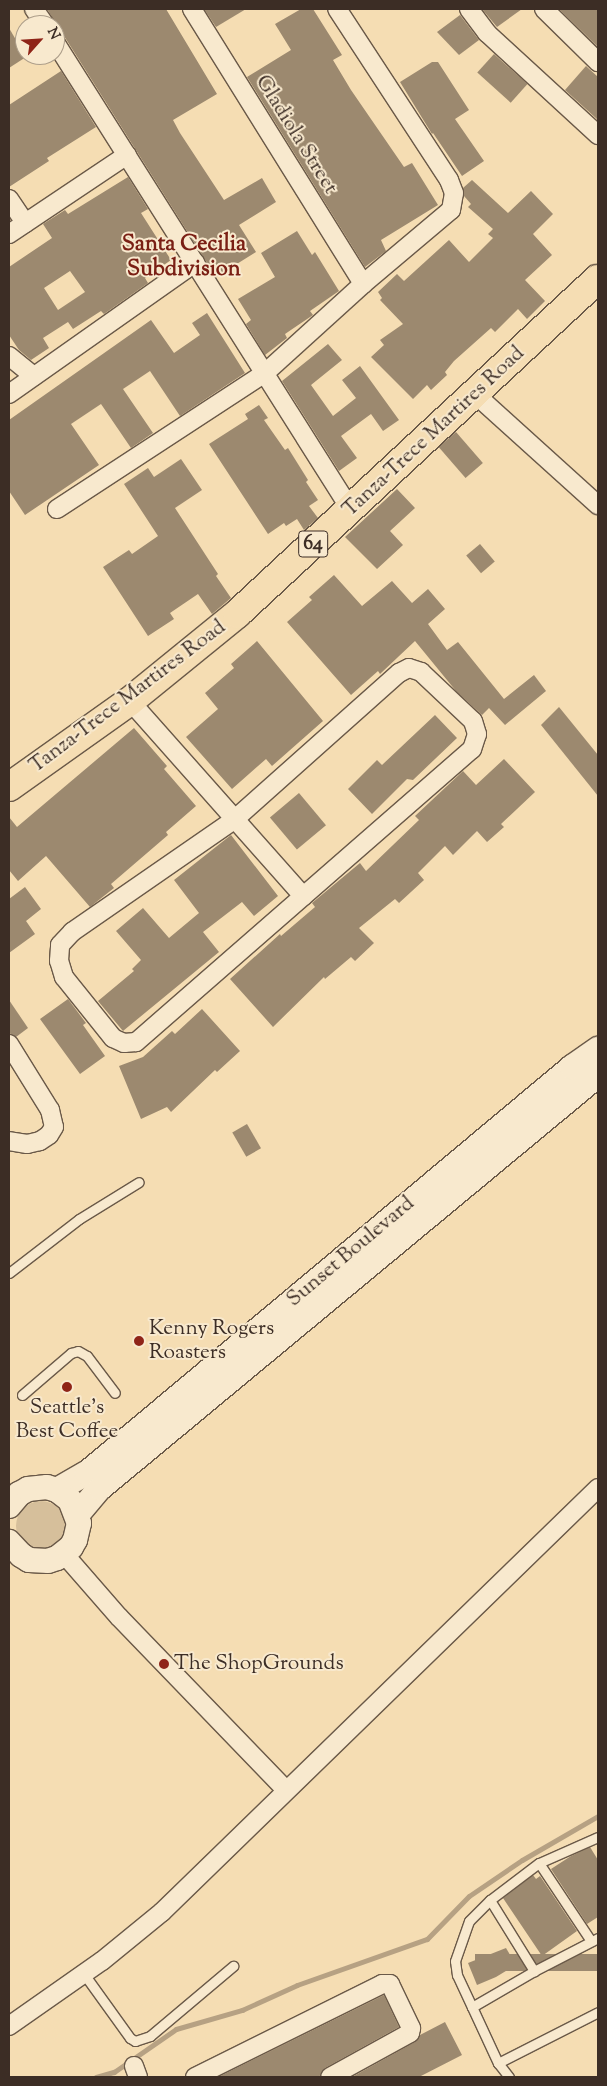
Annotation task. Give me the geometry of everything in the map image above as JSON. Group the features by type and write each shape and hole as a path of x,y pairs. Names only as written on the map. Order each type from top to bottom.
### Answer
{"main road":[{"name":"Tanza-Trece Martires Road","path":"9,787 130,701 237,614 598,279"},
{"name":"Sunset Boulevard","path":"57,1490 74,1482 94,1468 572,1067 598,1049"},
{"name":"Sunset Boulevard","path":"78,1515 88,1499 107,1482 598,1075"},
{"path":"9,1542 21,1555 29,1560 48,1561 64,1554 75,1540 79,1524 78,1515 70,1500 57,1490 38,1487 12,1493"},
{"path":"9,1571 29,1560"}],"street":[{"name":"Gladiola Street","path":"192,9 363,284"},
{"path":"57,510 265,373 363,284 451,210 454,193 449,180 337,9"},
{"path":"469,9 487,33 598,135"},
{"path":"544,9 598,62"},
{"path":"65,58 351,510"},
{"path":"9,234 127,156"},
{"path":"9,199 25,223"},
{"path":"9,394 195,263"},
{"path":"9,356 34,376"},
{"path":"475,394 598,505"},
{"path":"409,668 421,672 473,721 477,734 472,749 303,896 136,1042 124,1043 114,1038 64,976 59,960 60,945 72,932 235,819 399,673 409,668"},
{"path":"130,701 303,896"},
{"path":"9,1044 50,1110 54,1127 49,1135 40,1141 27,1144 9,1141"},
{"path":"9,2026 84,1974 162,1912 598,1488"},
{"path":"64,1554 119,1617 286,1790"},
{"path":"195,2077 382,1984 390,1984 411,2028 410,2033 330,2077"}],"lane":[{"path":"9,1273 79,1218 139,1182"},
{"path":"22,1395 72,1353 78,1351 87,1356 115,1394"},
{"path":"509,2077 498,2063 457,1975 455,1961 470,1921 490,1900 539,1863 598,1837"},
{"path":"472,2007 534,1970 594,1940 539,1863"},
{"path":"490,1900 534,1970"},
{"path":"84,1974 130,2038 135,2041 150,2036 233,1966"},
{"path":"498,2063 598,2012"}],"shaded area":[{"path":"41,1501 55,1505 62,1512 66,1526 62,1540 55,1547 41,1551 27,1547 20,1540 16,1526 20,1512 27,1505"}],"building":[{"path":"47,9 166,9 217,94 173,120 180,133 224,200 262,178 276,202 239,225 256,252 216,277 65,38 65,15 51,15"},
{"path":"204,9 246,9 216,27"},
{"path":"301,9 313,9 342,55 333,60 351,90 404,167 412,163 438,205 381,240 386,251 365,267 247,77 291,50 275,24"},
{"path":"482,9 522,9 497,27"},
{"path":"559,9 598,9 598,47"},
{"path":"460,15 479,40 459,55 437,32"},
{"path":"9,28 15,38 15,64 9,68"},
{"path":"494,54 527,84 511,103 477,73"},
{"path":"432,62 438,62 469,110 455,119 484,161 462,176 432,134 400,82"},
{"path":"586,66 598,77 598,120 565,90"},
{"path":"61,71 96,127 47,158 49,161 9,187 9,105"},
{"path":"128,177 148,209 141,213 171,260 145,278 148,283 104,314 101,311 73,329 68,322 43,338 49,348 31,360 19,350 9,335 9,267 52,238 43,224 65,210 68,214","holes":["70,271 85,292 58,310 44,288"]},
{"path":"472,180 508,213 531,191 553,214 533,234 552,255 525,280 545,301 527,319 518,309 495,332 491,328 454,361 445,372 447,375 431,390 427,385 413,399 371,357 384,345 380,340 403,324 380,300 382,298 378,292 397,274 404,281 449,240 469,262 493,238 488,234 493,229 468,207 471,204 464,196 463,188"},
{"path":"297,231 312,255 315,252 339,291 310,311 313,315 285,334 287,338 265,355 246,324 251,320 238,299 275,277 261,253"},
{"path":"207,313 245,373 180,416 150,371 123,389 153,433 131,448 101,404 71,424 99,465 25,515 9,491 9,420 151,320 174,353 200,335 192,323"},
{"path":"328,344 342,360 311,385 333,416 356,398 342,380 360,366 399,420 383,431 371,414 341,436 357,458 339,471 282,381"},
{"path":"259,405 268,418 264,420 285,450 288,448 318,500 309,506 318,518 304,530 297,519 286,526 284,523 268,534 209,444 248,419 245,414"},
{"path":"456,432 483,463 466,478 439,447"},
{"path":"181,459 202,490 175,508 218,574 216,576 231,598 212,614 198,594 170,613 174,619 148,636 103,567 129,550 132,554 158,536 124,484 148,468 154,477"},
{"path":"397,489 415,508 390,531 403,545 377,569 345,537"},
{"path":"480,544 495,562 481,573 466,556"},
{"path":"334,575 362,606 392,581 412,603 428,589 445,609 428,624 447,650 458,642 504,699 534,675 546,691 505,725 489,708 482,715 456,691 415,641 380,674 378,671 351,695 287,622 312,600 309,597"},
{"path":"257,641 323,721 272,766 266,759 232,789 186,737 218,709 205,693 234,668 231,664"},
{"path":"559,707 598,755 598,796 541,725"},
{"path":"435,715 457,738 413,780 407,779 372,814 348,789 377,760 382,765"},
{"path":"134,728 167,766 164,769 196,806 166,832 168,835 111,884 114,888 90,907 46,856 18,881 9,870 9,817 17,827"},
{"path":"504,759 535,792 501,824 504,827 487,842 477,831 453,855 445,846 418,873 424,880 399,903 395,899 359,928 374,943 355,961 351,957 325,979 324,977 273,1027 230,979 280,934 281,936 315,907 312,903 360,863 366,871 419,820 415,816 463,771 476,785"},
{"path":"299,793 326,825 297,850 270,817"},
{"path":"231,835 278,896 254,916 242,902 203,932 219,952 123,1031 98,1001 134,971 132,969 141,960 116,931 143,908 169,938 199,913 174,880"},
{"path":"25,887 41,909 26,921 35,934 9,953 9,899"},
{"path":"68,999 86,1023 83,1025 105,1056 80,1074 40,1019"},
{"path":"9,1000 28,1028 16,1037 9,1033"},
{"path":"202,1009 240,1051 217,1072 215,1070 171,1112 167,1107 141,1119 119,1066 143,1057 172,1031 175,1034"},
{"path":"247,1124 261,1148 246,1157 232,1132"},
{"path":"590,1847 598,1860 598,1917 587,1924 551,1869"},
{"path":"533,1875 536,1879 540,1876 577,1931 542,1956 503,1898"},
{"path":"506,1948 516,1965 496,1977 477,1985 468,1963"},
{"path":"475,1954 598,1954 598,1971 475,1971"},
{"path":"384,1995 399,2027 325,2068 319,2077 218,2077"},
{"path":"445,2022 462,2055 419,2077 352,2077 415,2042 420,2035"}],"waterway":[{"path":"96,2077 114,2072 176,2029 242,2010 297,1985 427,1939 469,1896 522,1860 598,1816"}],"place":[{"name":"Kenny Rogers Roasters","path":"139,1341"},
{"name":"Seattle's Best Coffee","path":"67,1387"},
{"name":"The ShopGrounds","path":"164,1664"}],"district":[{"name":"Santa Cecilia Subdivision","path":"184,258"}]}
